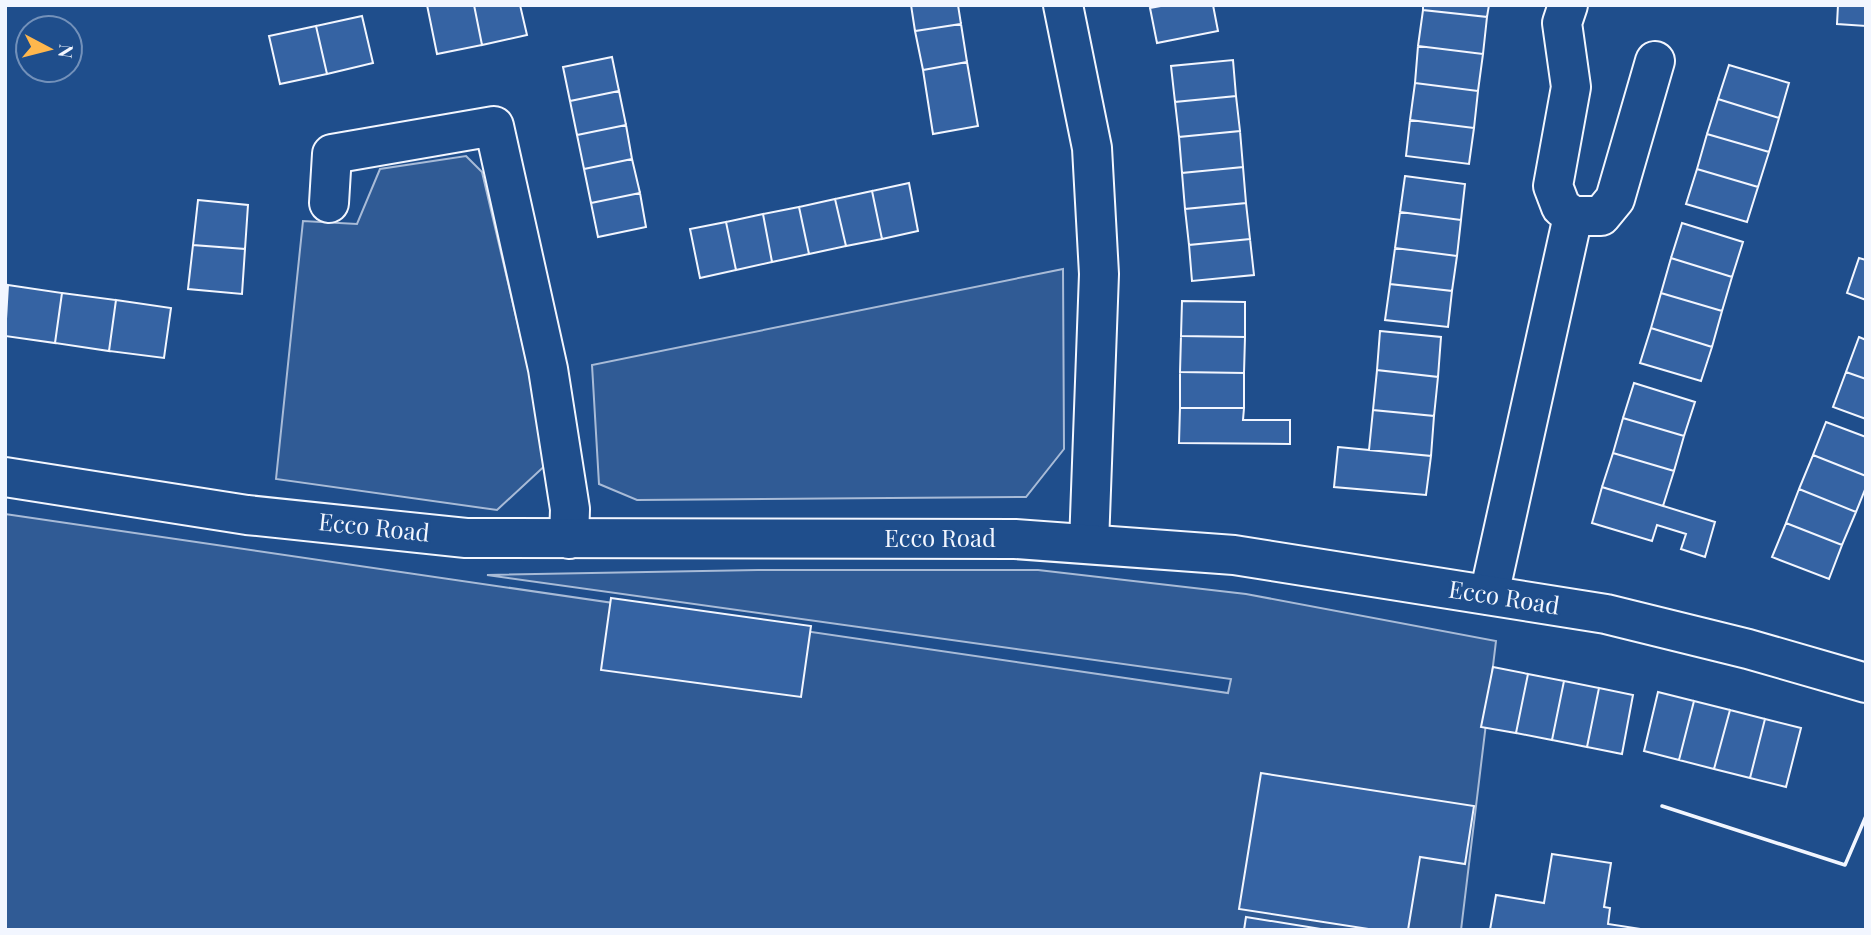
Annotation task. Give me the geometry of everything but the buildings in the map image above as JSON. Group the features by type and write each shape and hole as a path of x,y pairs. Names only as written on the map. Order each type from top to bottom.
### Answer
{"street":[{"path":"1063,5 1092,148 1099,274 1089,544"},
{"path":"1568,5 1562,23 1571,87 1553,186 1561,208 1573,216 1601,216 1615,199 1655,61"},
{"path":"329,203 332,154 494,126 548,369 569,500 569,539"},
{"path":"1489,595 1573,216"},
{"name":"Ecco Road","path":"5,477 247,515 466,538 1015,539 1234,555 1606,614 1866,682"}],"shaded area":[{"path":"466,156 482,172 550,461 497,510 276,479 303,221 357,224 380,169"},
{"path":"1063,269 1064,449 1026,497 637,500 599,484 592,365"},
{"path":"5,514 1228,693 1231,679 487,575 758,570 1038,570 1246,594 1496,641 1461,930 5,930"}],"wall":[{"path":"1662,806 1845,865 1866,816"}]}
